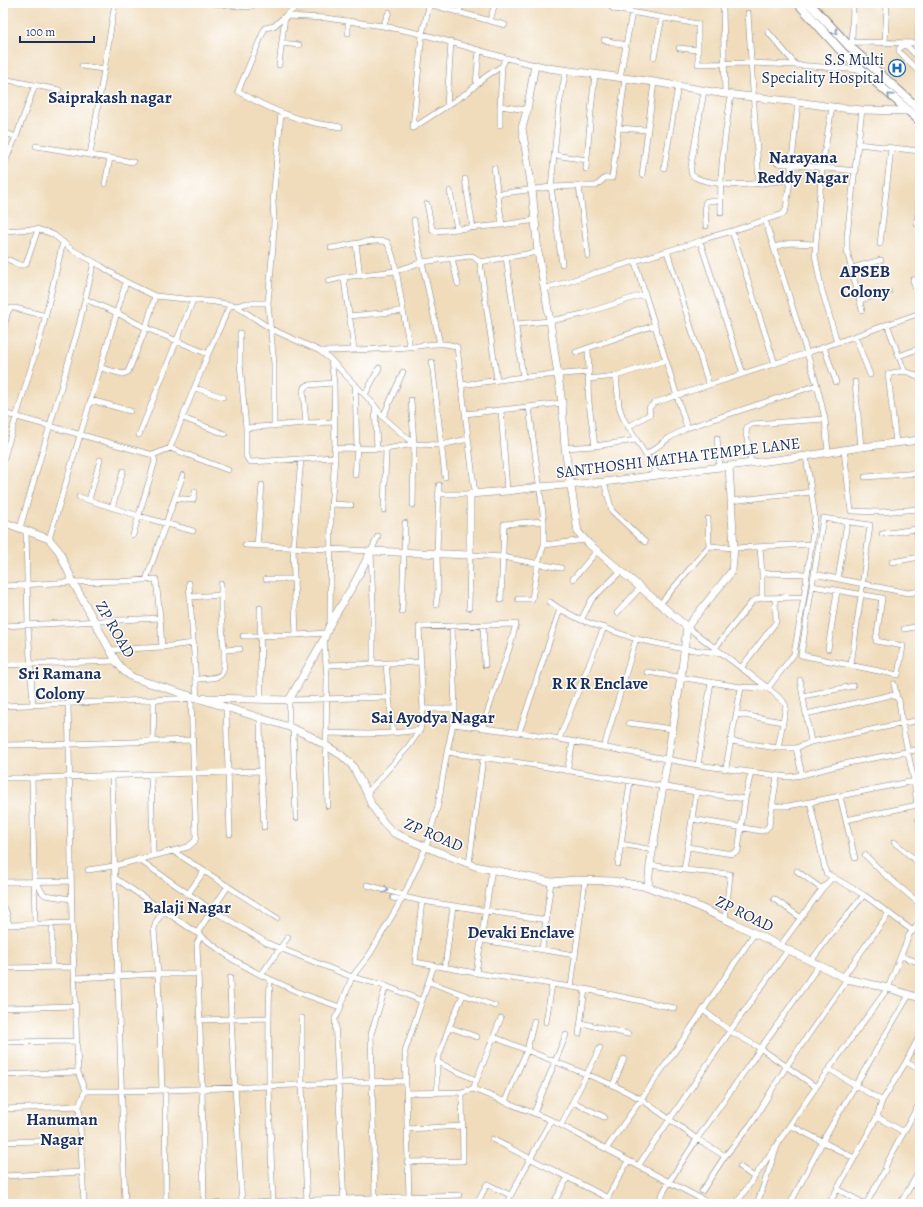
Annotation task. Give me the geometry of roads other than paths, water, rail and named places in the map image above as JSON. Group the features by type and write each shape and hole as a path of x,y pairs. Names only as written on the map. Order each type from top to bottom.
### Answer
{"main road":[{"path":"798,3 843,53 920,121"},
{"path":"809,3 877,73 920,110"}],"street":[{"path":"90,155 115,3"},
{"path":"213,3 247,7 256,3"},
{"path":"301,3 274,26 265,28 238,91 254,101 281,113 315,123 340,126"},
{"path":"502,66 485,77 468,92 413,128 422,34 428,3 505,25"},
{"path":"459,12 462,3"},
{"path":"490,21 495,3"},
{"path":"612,3 611,7 614,9 698,24 698,64 751,63 862,70"},
{"path":"853,3 849,43 885,43 907,45 919,43 920,3"},
{"path":"885,43 887,3"},
{"path":"721,213 720,184 728,94 724,64 723,9"},
{"path":"383,26 388,12"},
{"path":"497,194 551,187 596,186 605,178 612,178 619,128 626,45 632,12"},
{"path":"748,13 759,183"},
{"path":"285,16 326,18 383,26 451,41 506,58 548,68 654,82 704,91 832,107 908,112"},
{"path":"279,66 285,16"},
{"path":"654,57 662,18"},
{"path":"348,21 348,33"},
{"path":"768,32 796,65"},
{"path":"604,40 626,45"},
{"path":"447,106 451,41"},
{"path":"282,43 299,45"},
{"path":"907,45 920,54"},
{"path":"907,45 920,59"},
{"path":"907,45 899,49 899,52 917,70 920,68"},
{"path":"679,48 698,50"},
{"path":"476,85 479,50"},
{"path":"500,125 502,66 506,58"},
{"path":"535,65 527,110 522,128 532,189 538,252 562,403 565,448 578,532 597,551 687,627 783,701 786,706 778,748"},
{"path":"82,66 103,69"},
{"path":"562,264 551,187 559,106 566,70"},
{"path":"586,169 595,74"},
{"path":"3,79 59,90"},
{"path":"642,175 654,82"},
{"path":"3,166 16,137 35,85"},
{"path":"664,168 678,86"},
{"path":"704,91 690,172 693,176 698,179 720,184 738,185 790,180"},
{"path":"544,289 780,216 784,212 790,180 798,102"},
{"path":"500,106 527,110"},
{"path":"832,107 822,167 815,255 821,287 837,342"},
{"path":"862,110 847,251 862,310"},
{"path":"274,426 274,364 268,303 281,113"},
{"path":"619,128 647,130"},
{"path":"3,132 16,137"},
{"path":"858,144 891,149 920,151"},
{"path":"36,146 133,162"},
{"path":"880,244 891,149"},
{"path":"554,155 587,160"},
{"path":"104,184 110,158"},
{"path":"778,162 856,171"},
{"path":"494,168 502,225"},
{"path":"465,179 473,228"},
{"path":"579,186 588,256"},
{"path":"917,224 920,186"},
{"path":"450,191 457,229"},
{"path":"706,226 705,203 707,201 720,200"},
{"path":"428,204 433,230 436,231 502,225 536,220"},
{"path":"414,220 440,344"},
{"path":"765,220 817,385 825,419 828,452"},
{"path":"3,231 38,229 54,235 70,249 126,282 155,296 215,302 236,306 248,303 268,303"},
{"path":"9,260 21,266 26,264 38,229"},
{"path":"732,231 775,364"},
{"path":"331,248 374,240 382,240 387,242 391,250 396,271 410,347"},
{"path":"700,241 742,374"},
{"path":"3,461 46,316 63,242"},
{"path":"774,247 790,242 815,244"},
{"path":"356,244 360,276"},
{"path":"667,251 709,385"},
{"path":"480,262 538,252"},
{"path":"328,281 344,277 396,271 422,262 470,256 474,257 480,262 497,380"},
{"path":"506,257 524,377"},
{"path":"452,258 458,284"},
{"path":"852,268 881,260"},
{"path":"32,705 23,529 49,426 78,329 94,262"},
{"path":"635,262 688,428"},
{"path":"344,277 354,350"},
{"path":"920,278 913,280 920,304"},
{"path":"3,522 49,539 126,282"},
{"path":"860,300 889,292"},
{"path":"516,324 550,321 583,314 645,294"},
{"path":"100,368 120,374 126,374 128,372 146,328 155,296"},
{"path":"85,299 146,328 208,354"},
{"path":"139,435 193,300"},
{"path":"170,448 208,354 230,305"},
{"path":"236,306 271,329 320,351 366,395 383,417 414,444"},
{"path":"3,331 8,310 11,308 46,316"},
{"path":"349,316 403,311"},
{"path":"628,427 650,414 649,408 654,402 775,364 920,313"},
{"path":"576,352 655,324"},
{"path":"886,324 904,370"},
{"path":"240,333 240,363 246,428 246,456 249,461 335,457"},
{"path":"855,336 870,375"},
{"path":"320,351 410,347 440,344 451,344 457,347 473,468 468,608"},
{"path":"824,347 836,382"},
{"path":"899,356 920,348"},
{"path":"588,349 588,379 595,446"},
{"path":"330,624 331,504 335,457 334,383 331,360"},
{"path":"588,379 616,376 666,360"},
{"path":"432,362 445,476"},
{"path":"366,395 379,368"},
{"path":"896,443 888,374 904,370 915,374 920,379"},
{"path":"383,417 403,372"},
{"path":"461,385 524,377 588,372"},
{"path":"616,376 622,418 658,475"},
{"path":"855,382 861,447"},
{"path":"306,423 304,388 308,385 334,383"},
{"path":"355,384 357,448 355,475"},
{"path":"646,455 669,438 688,428 817,385"},
{"path":"195,388 223,397"},
{"path":"91,400 130,411"},
{"path":"411,400 414,444 413,505"},
{"path":"465,414 562,403"},
{"path":"375,406 377,448"},
{"path":"518,600 532,599 538,563 544,544 543,506 539,487 529,406"},
{"path":"502,410 507,492"},
{"path":"3,413 153,455 170,448 228,470"},
{"path":"182,418 225,434"},
{"path":"751,463 746,433 747,427 752,424 825,419"},
{"path":"246,428 334,422"},
{"path":"717,438 720,467"},
{"path":"334,448 386,449 414,444 442,445 468,439"},
{"path":"565,448 595,446 636,440"},
{"name":"SANTHOSHI MATHA TEMPLE LANE","path":"438,494 507,492 539,487 604,482 920,440"},
{"path":"384,510 386,449"},
{"path":"844,450 851,511 880,512 920,509"},
{"path":"132,535 155,461 153,455"},
{"path":"768,688 794,654 804,597 815,517 806,456"},
{"path":"296,635 293,548 301,459"},
{"path":"89,500 100,460"},
{"path":"648,887 650,865 681,677 687,627 732,571 734,548 728,466"},
{"path":"112,508 123,471"},
{"path":"866,477 920,473"},
{"path":"146,580 183,475"},
{"path":"604,482 612,511 645,542"},
{"path":"257,546 262,485"},
{"path":"436,605 438,590 437,554 439,485"},
{"path":"175,498 193,500 195,492"},
{"path":"731,502 812,492"},
{"path":"78,497 138,516 193,531"},
{"path":"331,504 351,505"},
{"path":"812,586 861,595 882,598 876,641 903,646 898,675 801,655 812,586 823,518 870,525 861,595 851,665"},
{"path":"660,604 709,546 708,519"},
{"path":"502,600 504,524 544,521"},
{"path":"838,579 847,522"},
{"path":"402,611 405,524"},
{"path":"882,534 916,529 920,552"},
{"path":"296,818 288,700 325,636 330,624 356,582 378,536"},
{"name":"ZP ROAD","path":"49,539 59,551 73,582 116,661 124,671 132,677 194,699 260,717 310,736 341,755 352,765 367,793 371,804 384,823 394,833 469,864 552,882 585,880 613,881 648,887 681,898 845,978 888,988 920,998"},
{"path":"544,544 585,540"},
{"path":"709,546 734,548 811,544"},
{"path":"245,545 503,557 561,568"},
{"path":"760,547 762,598"},
{"path":"371,551 373,664"},
{"path":"573,579 597,551"},
{"path":"892,562 920,557"},
{"path":"581,620 592,599 621,571"},
{"path":"762,573 807,574"},
{"path":"814,574 908,593 920,591"},
{"path":"3,586 156,579 162,647"},
{"path":"266,579 295,580"},
{"path":"88,870 114,866 188,847 195,841 192,740 196,679 189,583"},
{"path":"196,679 219,677 222,675 224,670 221,584"},
{"path":"617,613 640,588"},
{"path":"828,650 837,590"},
{"path":"190,598 221,595"},
{"path":"715,648 752,602 757,599 804,597"},
{"path":"741,668 776,622 775,598"},
{"path":"550,602 581,620 636,638 684,650 722,653"},
{"path":"260,608 261,700"},
{"path":"520,733 560,609"},
{"path":"3,626 160,618"},
{"path":"367,793 408,747 420,730 422,709 419,627 516,624 482,728"},
{"path":"483,626 485,664"},
{"path":"904,629 920,626"},
{"path":"344,1201 335,1018 338,1014 352,977 370,954 403,897 426,847 438,805 455,709 452,627"},
{"path":"559,739 604,627"},
{"path":"243,636 325,636"},
{"path":"325,636 327,665 326,746 328,806"},
{"path":"604,747 636,638"},
{"path":"110,650 162,647 194,643"},
{"path":"224,650 240,649"},
{"path":"3,665 116,661"},
{"path":"327,665 421,662"},
{"path":"386,664 393,733"},
{"path":"647,672 742,687 768,688"},
{"path":"800,680 811,742"},
{"path":"698,765 711,682"},
{"path":"846,820 917,805 899,700 897,698 894,684"},
{"path":"803,696 853,686"},
{"path":"726,768 730,741 742,687"},
{"path":"806,714 891,695 897,698"},
{"path":"3,706 194,699 327,700 389,697"},
{"path":"153,741 154,700"},
{"path":"68,704 73,967 76,1041 78,1072 85,1091 79,1106 84,1204"},
{"path":"226,707 230,834"},
{"path":"422,709 455,709"},
{"path":"737,714 783,722"},
{"path":"260,717 264,827"},
{"path":"730,741 778,748 796,748 811,742 920,720"},
{"path":"630,723 672,729"},
{"path":"453,724 559,739 698,765 788,777 802,775 843,764 920,749"},
{"path":"327,732 368,734 420,730"},
{"path":"3,745 192,740"},
{"path":"567,770 573,742"},
{"path":"796,748 802,775"},
{"path":"447,752 567,770 663,788 745,799"},
{"path":"469,864 483,758"},
{"path":"3,778 261,771"},
{"path":"688,847 732,854 739,850 745,799 751,772"},
{"path":"151,775 153,856"},
{"path":"112,776 125,1204"},
{"path":"692,819 761,831 766,830 769,826 777,776"},
{"path":"32,778 36,881 35,923"},
{"path":"772,806 788,806 914,781"},
{"path":"618,864 630,782"},
{"path":"684,870 696,792"},
{"path":"840,796 855,858"},
{"path":"810,802 826,873 864,895 913,931"},
{"path":"894,842 920,864"},
{"path":"621,844 653,850"},
{"path":"173,851 277,918"},
{"path":"866,855 882,872 920,904"},
{"path":"138,860 212,910 267,943 352,977 386,986 422,1001"},
{"path":"650,865 730,874 725,919"},
{"path":"476,973 492,869"},
{"path":"188,894 204,871"},
{"path":"797,871 822,889"},
{"path":"780,946 833,876"},
{"path":"115,878 164,910 232,959 261,976 300,994 340,1007"},
{"path":"571,987 585,880"},
{"path":"36,881 41,891 45,895 72,899"},
{"path":"3,882 71,881"},
{"path":"542,949 552,882"},
{"path":"367,885 403,897 422,901 546,920"},
{"path":"228,886 212,910 199,935 197,943 204,1204 344,1201 390,1197 459,1195"},
{"path":"811,961 864,895"},
{"path":"393,898 403,897"},
{"path":"774,898 801,918"},
{"path":"422,901 415,962 476,973 585,989 674,1008"},
{"path":"445,967 453,906"},
{"path":"3,907 6,911 9,925 72,923"},
{"path":"164,910 156,922 154,929 164,1089 166,1204"},
{"path":"702,1191 725,1156 752,1124 786,1067 889,913"},
{"path":"736,1204 816,1087 888,988 910,935 920,922"},
{"path":"52,923 52,967"},
{"path":"606,1149 754,934"},
{"path":"261,976 288,937"},
{"path":"482,940 575,955"},
{"path":"638,1166 730,1031 788,950"},
{"path":"901,956 920,963"},
{"path":"409,1197 405,1051 434,965"},
{"path":"657,1204 669,1182 697,1139 819,965"},
{"path":"3,968 73,967"},
{"path":"74,978 158,974 198,974"},
{"path":"230,978 242,1203"},
{"path":"270,980 268,1018 273,1203"},
{"path":"428,982 495,1006"},
{"path":"546,1022 552,984"},
{"path":"375,1198 371,1034 386,986"},
{"path":"579,1034 585,989"},
{"path":"437,1092 437,1062 449,1027 463,995"},
{"path":"790,1204 822,1141 909,995"},
{"path":"3,1008 75,1006"},
{"path":"703,1010 730,1031 760,1048 816,1087"},
{"path":"200,1020 268,1018"},
{"path":"302,1018 302,1084 307,1202"},
{"path":"473,1089 502,1018"},
{"path":"506,1101 527,1050 534,1021"},
{"path":"581,1023 628,1034"},
{"path":"449,1027 477,1037"},
{"path":"534,1113 566,1035"},
{"path":"829,1204 877,1117 882,1101 906,1062 920,1035"},
{"path":"494,1037 613,1085 641,1099 697,1139 725,1156"},
{"path":"3,1042 76,1041"},
{"path":"561,1125 588,1075 600,1048"},
{"path":"613,1085 624,1059"},
{"path":"437,1062 476,1080"},
{"path":"906,1062 920,1070"},
{"path":"829,1069 882,1101"},
{"path":"3,1075 78,1072"},
{"path":"85,1091 406,1081"},
{"path":"406,1093 462,1092 473,1089 506,1101 561,1125 710,1204"},
{"path":"407,1162 463,1160 462,1092"},
{"path":"573,1102 604,1117"},
{"path":"3,1109 79,1106"},
{"path":"837,1189 865,1204 919,1106"},
{"path":"877,1117 904,1132"},
{"path":"506,1204 551,1120"},
{"path":"790,1125 854,1158"},
{"path":"407,1128 463,1126"},
{"path":"492,1139 608,1198"},
{"path":"3,1142 81,1140"},
{"path":"757,1204 779,1141"},
{"path":"604,1204 628,1161"},
{"path":"740,1167 754,1177"},
{"path":"900,1204 920,1170"},
{"path":"3,1176 82,1172"},
{"path":"553,1204 568,1177"},
{"path":"478,1202 487,1184 510,1195"},
{"path":"390,1197 390,1204"}],"place":[{"name":"S.S Multi Speciality Hospital","path":"897,68"}],"district":[{"name":"Saiprakash nagar","path":"110,97"},
{"name":"Narayana Reddy Nagar","path":"803,167"},
{"name":"APSEB Colony","path":"865,281"},
{"name":"Sri Ramana Colony","path":"60,683"},
{"name":"R K R Enclave","path":"600,683"},
{"name":"Sai Ayodya Nagar","path":"433,717"},
{"name":"Balaji Nagar","path":"187,907"},
{"name":"Devaki Enclave","path":"521,932"},
{"name":"Hanuman Nagar","path":"62,1129"}]}
